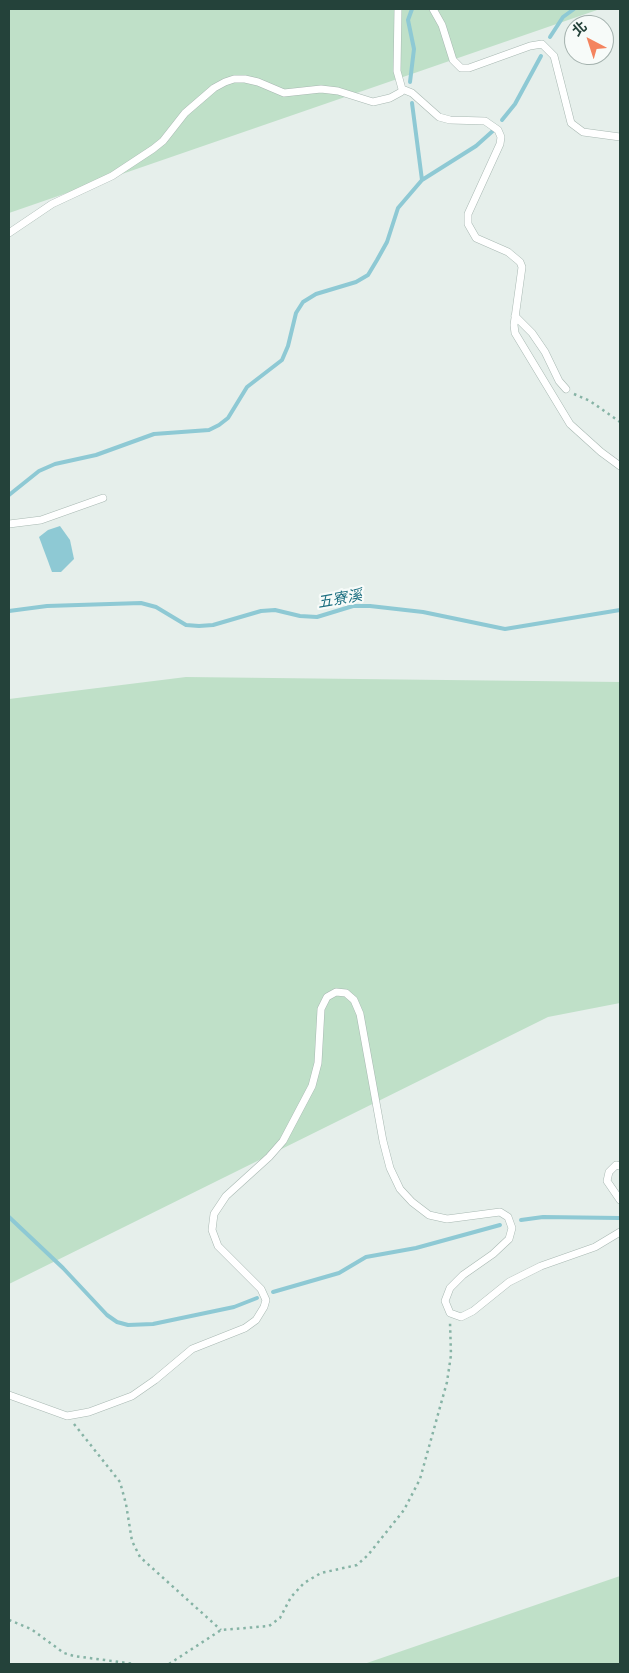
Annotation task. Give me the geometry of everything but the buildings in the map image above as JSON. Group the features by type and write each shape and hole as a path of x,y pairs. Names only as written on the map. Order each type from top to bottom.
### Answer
{"lane":[{"path":"398,9 397,71 402,89"},
{"path":"433,9 442,25 453,60 461,68 469,68 530,46 542,44 554,56 571,124 582,132 620,137"},
{"path":"9,233 52,204 112,176 153,149 162,141 185,112 224,82 234,79 245,79 258,82 284,93 321,89 338,91 373,102 390,98 401,92 402,89"},
{"path":"402,89 412,93 439,117 450,120 485,121 498,130 501,137 500,144 468,214 468,224 476,238 508,252 520,262 522,277 515,316 515,334 570,424 601,452 620,466"},
{"path":"515,316 532,333 566,390"},
{"path":"9,524 41,520 103,498"},
{"path":"9,1395 67,1416 89,1412 132,1396 192,1350 245,1328 256,1320 266,1300 261,1289 218,1246 212,1230 214,1214 226,1196 269,1157 283,1141 312,1086 318,1063 321,1009 327,997 336,992 346,993 354,1000 360,1014 383,1141 390,1168 400,1188 412,1202 429,1214 448,1218 500,1212 508,1217 512,1228 509,1239 463,1275 450,1288 445,1300 450,1313 461,1317 473,1311 509,1282 541,1266 596,1247 620,1232"},
{"path":"620,1166 616,1165 609,1172 607,1181 620,1200"}],"path":[{"path":"566,390 590,401 620,422"},
{"path":"169,1664 221,1630 269,1626 280,1618 290,1596 304,1584 321,1573 357,1565 368,1555 404,1510 420,1479 447,1382 452,1336 450,1313"},
{"path":"67,1416 120,1482 132,1541 140,1558 221,1630"},
{"path":"9,1620 16,1621 31,1629 64,1653 134,1664"}],"green space":[{"path":"9,9 600,9 583,15 564,15 564,21 9,213"},
{"path":"186,677 620,682 620,1003 548,1017 9,1284 9,699"},
{"path":"620,1576 620,1664 364,1664"}],"water":[{"path":"60,526 70,540 74,559 61,572 52,572 39,537 48,530"}],"waterway":[{"path":"410,82 414,49 408,20 412,9"},
{"path":"550,37 563,17 574,9"},
{"path":"502,120 515,104 541,56"},
{"path":"9,495 39,471 55,464 96,455 154,434 209,430 228,418 247,387 282,360 288,346 296,313 303,302 316,294 356,282 368,275 377,260 387,242 398,208 422,180 412,103"},
{"path":"422,180 476,146 495,129"},
{"name":"五寮溪","path":"9,611 47,606 141,603 156,607 186,625 199,626 213,625 261,611 275,610 300,616 317,617 353,606 370,606 423,612 505,629 620,610"},
{"path":"9,1217 63,1268 107,1315 117,1322 128,1325 153,1324 234,1307 257,1298"},
{"path":"521,1220 543,1217 619,1218"},
{"path":"273,1292 339,1273 366,1257 416,1248 500,1225"}]}
